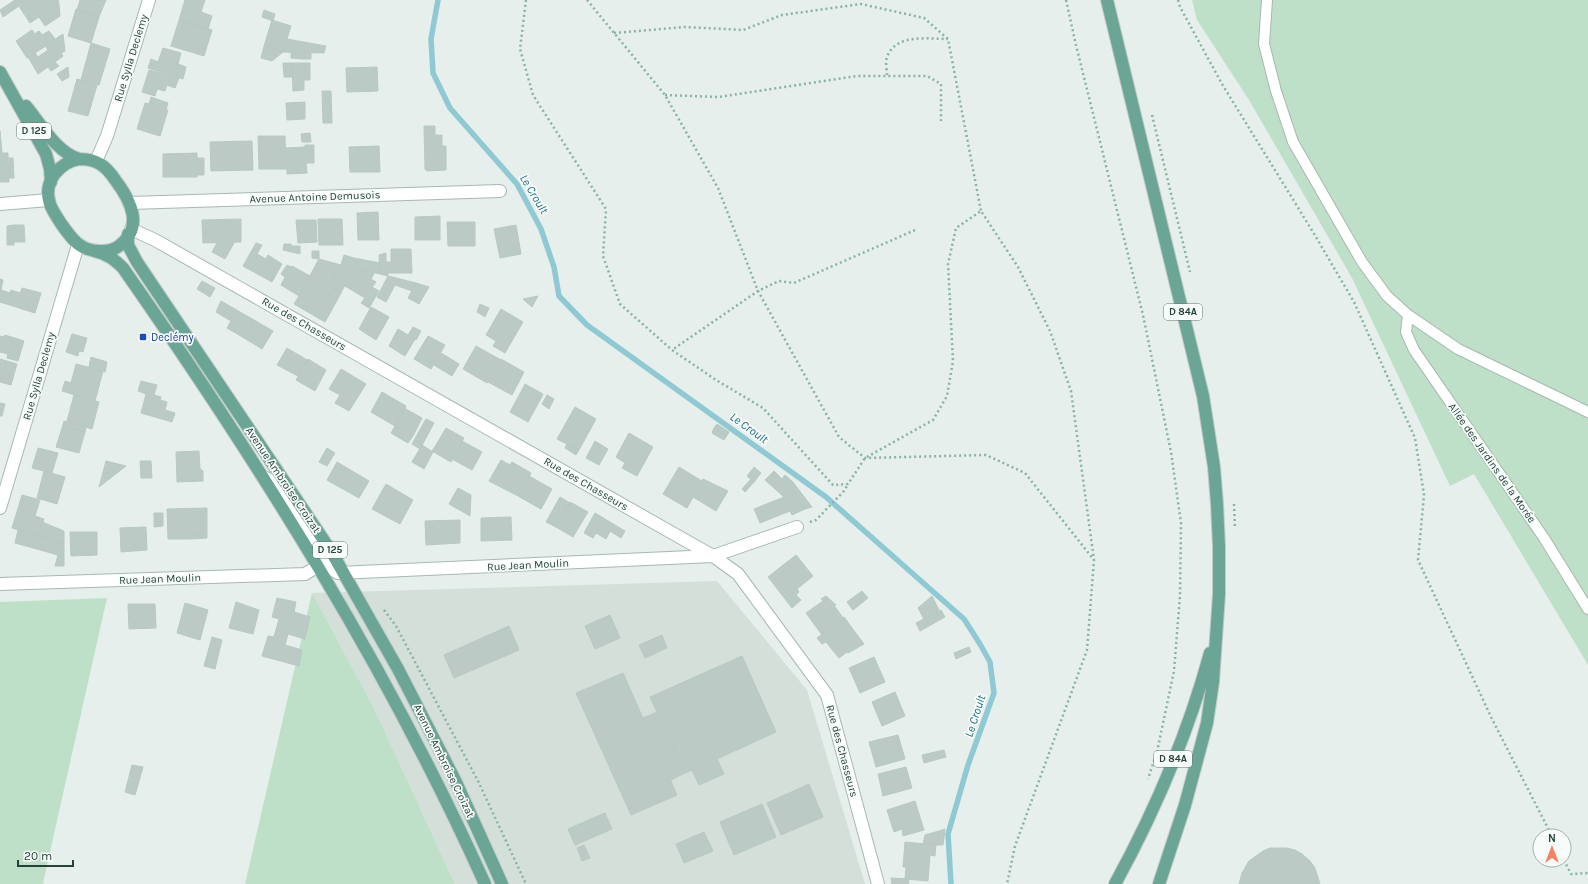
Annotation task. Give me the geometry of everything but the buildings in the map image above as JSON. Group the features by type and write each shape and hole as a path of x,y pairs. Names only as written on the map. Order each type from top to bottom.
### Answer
{"main road":[{"name":"D 84A","path":"1107,0 1194,355 1208,422 1214,467 1219,547 1219,594 1213,682 1207,723 1160,884"},
{"name":"D 125","path":"3,77 58,146 67,153 79,159"},
{"name":"D 125","path":"3,77 46,154 50,169 50,183"},
{"path":"79,159 96,162 110,173 126,195 130,203 133,218 130,231 124,242 114,249 94,251 78,245 62,225 48,200 48,194 50,183 56,172 65,164 79,159"},
{"name":"Avenue Ambroise Croizat","path":"130,231 128,245 137,262 306,512 343,573 394,663 431,733 456,782 502,884"},
{"name":"Avenue Ambroise Croizat","path":"94,251 104,253 123,268 262,476 318,566 387,687 436,780 486,884"},
{"name":"D 84A","path":"1115,884 1154,806 1191,718 1216,629"}],"street":[{"name":"Rue Sylla Declemy","path":"96,162 107,136 149,0"},
{"name":"Avenue Antoine Demusois","path":"130,203 500,191"},
{"path":"0,204 48,200"},
{"name":"Rue des Chasseurs","path":"130,231 155,240 713,556 738,574 827,695 878,884"},
{"name":"Rue Sylla Declemy","path":"0,508 78,245"},
{"path":"262,476 279,486 318,543 331,568 338,573 343,573"},
{"name":"Rue Jean Moulin","path":"343,573 713,556 796,526"},
{"name":"Rue Jean Moulin","path":"0,584 305,574 318,566"}],"lane":[{"path":"1267,0 1264,44 1276,91 1293,142 1362,262 1387,296 1408,315 1458,349 1588,412"},
{"name":"Allée des Jardins de la Morée","path":"1408,315 1406,332 1414,350 1544,538 1588,609"}],"path":[{"path":"526,0 520,49 533,95 606,209 602,256 620,304 672,350 716,380 763,408 833,485 848,484"},
{"path":"587,0 665,95 718,188 758,291 839,437 865,458 986,456 1025,473 1094,560"},
{"path":"1066,0 1143,315 1171,452 1181,524 1180,596 1174,671 1157,752 1147,781"},
{"path":"1178,0 1180,7 1222,84 1354,302 1415,438 1424,495 1418,560 1492,719 1548,828"},
{"path":"614,33 685,27 743,30 782,15 862,4 924,18 948,39 981,211 1018,267 1050,330 1071,391 1094,560 1086,650 1015,846 1007,884"},
{"path":"887,75 887,58 894,46 908,39 948,39"},
{"path":"665,95 718,96 857,76 927,76 941,84 941,121"},
{"path":"816,520 844,491 865,458 933,420 947,396 953,361 948,264 956,228 981,211"},
{"path":"672,350 758,291 779,281 794,283 915,230"},
{"path":"382,608 396,626 478,781 526,884"},
{"path":"1568,868 1571,874 1588,873"}],"shaded area":[{"path":"717,581 807,690 865,884 455,884 374,708 312,593"}],"green space":[{"path":"1192,0 1588,0 1588,665 1474,474 1450,486 1352,278 1249,100 1197,20"},
{"path":"312,593 374,708 455,884 245,884"},
{"path":"107,598 43,883 45,884 0,884 0,602"}],"waterway":[{"name":"Le Croult","path":"438,0 431,39 433,73 450,108 517,184 541,229 554,267 559,296 587,325 826,497 964,619 980,644 990,662 994,693 968,765 948,834 951,884"}],"place":[{"name":"Declémy","path":"143,337"}]}
